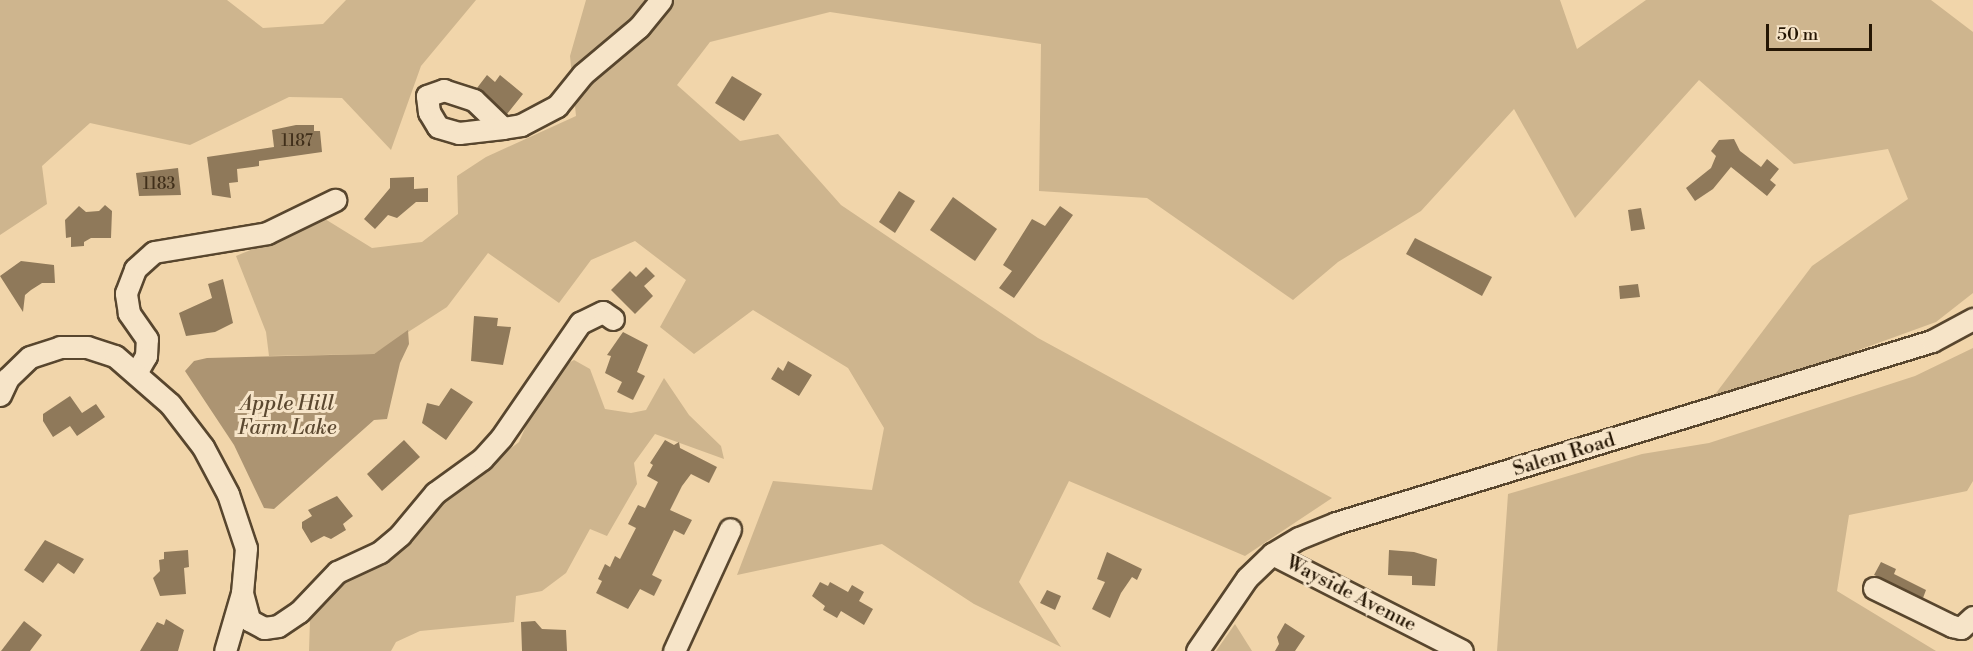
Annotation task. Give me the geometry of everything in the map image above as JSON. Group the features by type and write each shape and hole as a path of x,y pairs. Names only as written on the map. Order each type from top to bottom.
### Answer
{"street":[{"path":"503,129 521,125 557,106 583,74 639,27 661,0"},
{"path":"136,372 146,356 147,339 129,313 126,293 135,269 154,252 267,233 335,200"},
{"path":"242,593 249,620 264,628 278,626 299,612 337,572 380,552 400,535 435,493 482,459 514,420 580,323 603,312 613,319"},
{"name":"Salem Road","path":"1197,651 1247,578 1272,554 1336,523 1932,341 1973,319"},
{"path":"0,395 8,378 30,357 60,347 96,350 115,356 136,372 177,412 203,447 228,494 246,548 242,593 225,651"},
{"path":"674,651 730,529"},
{"name":"Wayside Avenue","path":"1272,554 1462,651"},
{"path":"1874,588 1952,626 1961,628 1973,617"}],"shaded area":[{"path":"0,0 227,0 263,28 323,24 346,0 476,0 421,66 391,150 342,98 289,97 190,145 90,123 42,166 47,204 0,235"},
{"path":"586,0 1560,0 1577,49 1646,0 1931,0 1973,32 1973,293 1936,322 1707,405 1812,266 1908,199 1888,149 1794,164 1699,80 1575,218 1514,109 1421,211 1338,262 1293,300 1147,198 1039,191 1041,44 830,12 710,42 677,85 740,141 778,134 841,205 1038,338 1332,498 1245,556 1069,481 1019,582 1061,647 974,604 882,544 737,575 773,481 872,490 884,428 848,368 753,310 694,354 660,327 686,280 635,241 591,260 559,303 488,253 447,307 374,354 269,356 266,332 236,256 325,219 372,248 422,242 458,214 457,176 486,157 576,116 570,56"},
{"path":"1973,348 1973,481 1967,491 1849,515 1837,591 1936,651 1497,651 1508,494 1642,454 1709,443 1915,376"},
{"path":"574,360 590,369 605,409 631,413 646,410 664,378 689,415 721,446 724,459 655,434 634,463 637,484 607,536 590,529 566,573 542,591 516,596 514,622 420,631 396,642 391,651 309,651 310,620 345,583 396,549 434,507 519,442 548,375"},
{"path":"1235,624 1252,651 1216,651"}],"water":[{"name":"Apple Hill Farm Lake","path":"408,330 409,344 400,363 387,419 374,420 274,509 264,508 234,445 185,371 194,361 207,358 374,354"}],"building":[{"path":"487,75 495,82 500,75 523,94 507,114 477,88"},
{"path":"732,76 762,94 744,121 715,103"},
{"path":"296,125 314,125 314,131 320,131 322,152 259,161 259,166 237,169 238,182 229,183 231,198 212,195 207,157 274,147 272,130"},
{"path":"1734,139 1740,151 1761,167 1767,159 1779,169 1770,180 1776,185 1767,196 1731,167 1713,189 1695,201 1686,188 1711,168 1716,156 1711,151 1719,140"},
{"path":"178,168 181,195 139,196 136,173"},
{"path":"414,177 414,189 428,188 428,202 416,202 397,218 388,215 375,229 364,219 390,188 390,178"},
{"path":"899,191 915,201 895,233 879,222"},
{"path":"953,197 997,229 975,261 930,230"},
{"path":"105,205 112,211 111,238 91,238 84,242 84,246 71,247 71,237 66,238 65,220 79,206 86,212 99,211"},
{"path":"1060,206 1073,215 1014,298 999,288 1012,271 1003,265 1032,219 1045,226"},
{"path":"1641,208 1645,229 1631,231 1628,210"},
{"path":"1415,238 1492,277 1482,296 1406,254"},
{"path":"21,261 54,265 55,283 42,283 25,295 23,312 0,276"},
{"path":"646,267 655,276 644,286 653,296 635,314 611,290 630,271 636,277"},
{"path":"223,279 233,323 215,332 186,336 179,313 212,298 208,284"},
{"path":"1638,284 1640,297 1620,299 1619,286"},
{"path":"474,316 498,318 497,326 511,327 503,365 471,361"},
{"path":"623,332 648,345 637,372 645,376 633,400 617,392 622,382 605,373 611,356 607,355"},
{"path":"788,361 812,375 799,396 771,379 778,367 783,371"},
{"path":"451,388 473,402 446,440 422,423 427,403 439,406"},
{"path":"70,396 82,413 96,404 105,417 77,436 70,426 53,437 43,421 43,414"},
{"path":"404,440 420,457 382,491 367,474"},
{"path":"665,440 674,445 679,442 680,448 717,467 709,483 691,474 682,486 670,510 692,520 684,535 674,530 652,575 662,580 654,596 640,589 628,609 596,593 602,581 598,579 605,564 610,567 615,556 620,559 636,528 628,524 638,505 645,508 658,482 647,476 653,465 650,463"},
{"path":"337,496 353,516 343,524 346,530 331,539 324,536 311,543 302,528 302,522 312,516 308,510"},
{"path":"45,540 84,559 74,574 58,563 43,583 24,570"},
{"path":"188,550 189,567 184,568 186,594 160,596 153,578 160,571 159,560 164,559 164,552"},
{"path":"1389,550 1414,552 1437,559 1435,586 1412,585 1412,576 1388,575"},
{"path":"1107,552 1142,569 1137,580 1132,577 1121,593 1110,618 1092,609 1105,582 1097,579"},
{"path":"1881,562 1896,569 1894,574 1926,590 1923,598 1874,575"},
{"path":"820,582 828,586 830,582 848,592 852,585 864,592 859,601 873,609 864,625 841,611 837,618 823,610 825,606 812,596"},
{"path":"1047,590 1061,596 1055,610 1040,603"},
{"path":"166,619 184,630 178,651 140,651 157,622 164,625"},
{"path":"24,621 42,635 30,651 1,651"},
{"path":"535,621 542,629 566,630 567,651 522,651 521,622"},
{"path":"1285,623 1305,636 1295,651 1275,651 1279,644 1277,637"}]}
